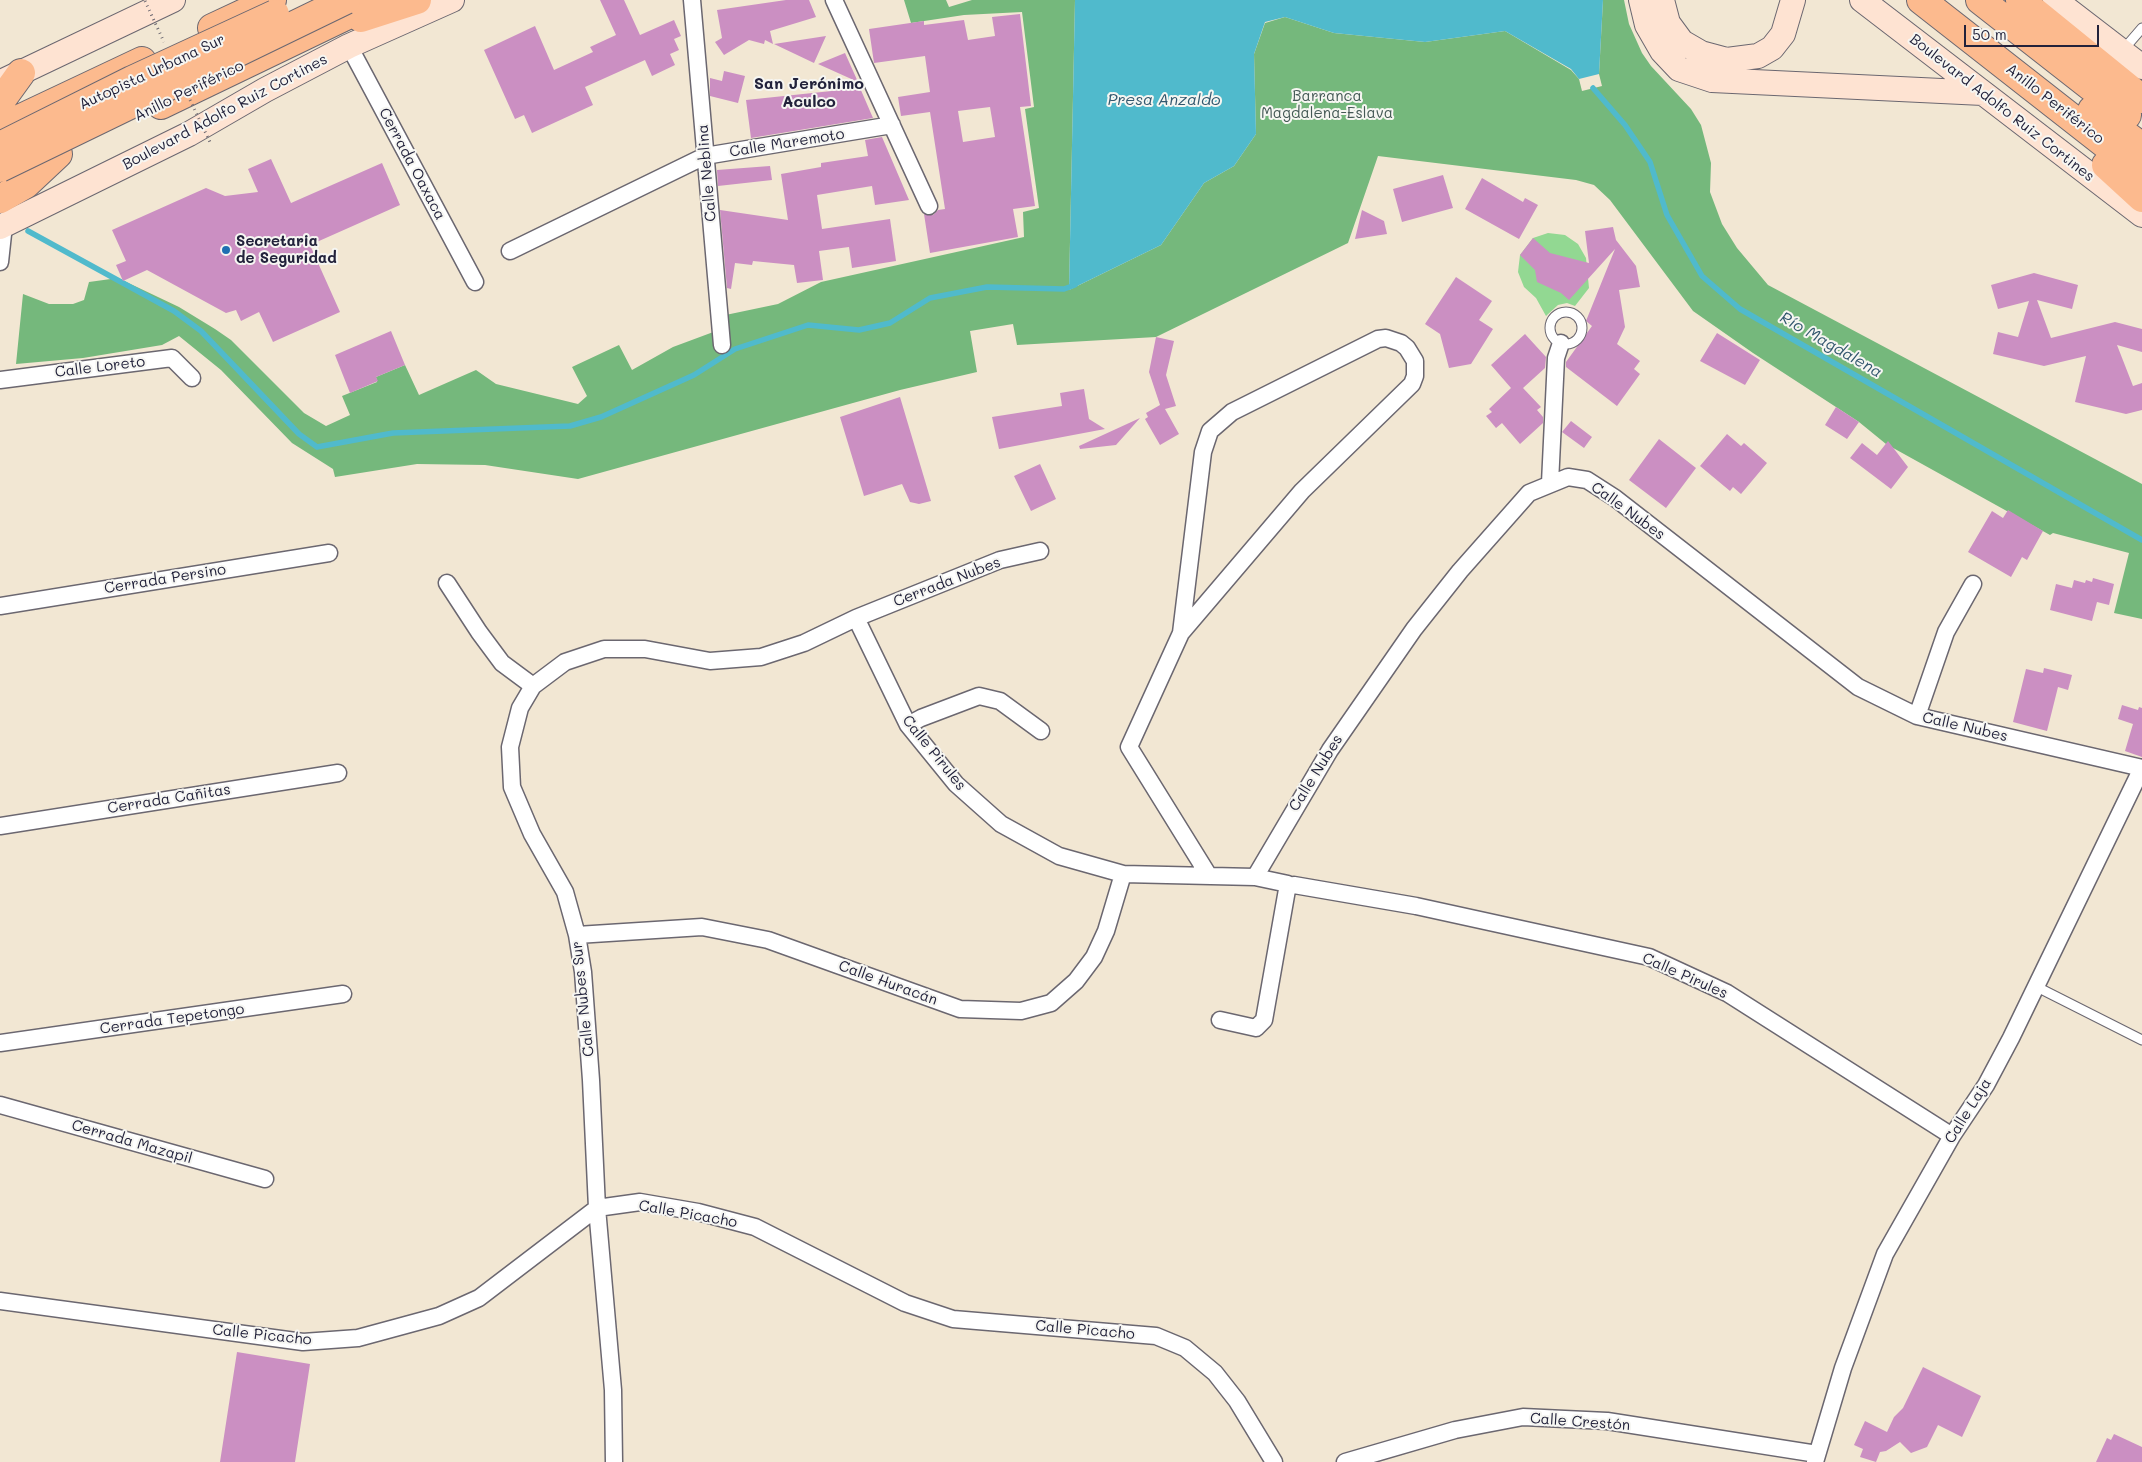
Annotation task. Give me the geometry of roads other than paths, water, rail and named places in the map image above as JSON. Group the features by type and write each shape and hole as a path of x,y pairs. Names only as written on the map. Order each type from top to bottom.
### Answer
{"highway":[{"path":"0,128 272,0"},
{"name":"Autopista Urbana Sur","path":"0,146 132,80 306,0"},
{"name":"Autopista Urbana Sur","path":"0,168 346,0"},
{"name":"Anillo Periférico","path":"0,182 379,0"},
{"path":"309,34 417,0"},
{"name":"Anillo Periférico","path":"1921,0 2142,173"},
{"path":"1945,0 2142,147"},
{"path":"1980,0 2142,126"},
{"path":"2020,0 2142,99"},
{"path":"2032,0 2142,87"},
{"path":"1982,46 2142,198"},
{"path":"10,78 0,103 36,110"},
{"path":"0,199 26,184 58,154"}],"main road":[{"path":"10,78 172,0"},
{"name":"Boulevard Adolfo Ruiz Cortines","path":"2,226 189,134 265,90 350,46 452,0"},
{"path":"1641,0 1647,25 1662,51 1679,69 1712,80 1983,93"},
{"path":"1662,0 1668,23 1682,42 1701,53 1727,60 1758,56 1772,48 1783,34 1793,0"},
{"name":"Boulevard Adolfo Ruiz Cortines","path":"1862,0 2142,215"},
{"path":"2056,0 2142,67"}],"street":[{"name":"Calle Neblina","path":"692,0 722,345"},
{"path":"834,0 929,206"},
{"name":"Cerrada Oaxaca","path":"350,46 475,282"},
{"name":"Calle Maremoto","path":"510,251 603,204 705,156 892,126"},
{"path":"0,262 2,226"},
{"path":"1181,633 1203,452 1208,436 1216,424 1232,412 1378,339 1394,340 1407,348 1415,361 1415,376 1412,384 1302,492 1181,633 1129,747 1210,876"},
{"path":"1550,483 1556,358 1561,343"},
{"name":"Calle Loreto","path":"0,380 172,358 192,378"},
{"name":"Calle Nubes","path":"1255,877 1330,750 1414,629 1460,572 1529,493 1550,483 1568,478 1587,480 1615,498 1858,687 1917,716 2142,768"},
{"name":"Cerrada Nubes","path":"856,618 1000,560 1040,551"},
{"name":"Cerrada Persino","path":"0,606 329,552"},
{"path":"447,583 502,663 533,686"},
{"path":"1917,716 1946,632 1973,584"},
{"name":"Calle Pirules","path":"856,618 908,725 956,784 1001,824 1059,856 1122,874 1255,877 1416,906 1649,957 1727,993 1952,1136"},
{"name":"Calle Nubes Sur","path":"614,1462 613,1390 597,1208 591,1080 583,972 577,935 565,892 532,834 512,787 510,747 520,708 533,686 565,662 604,649 645,649 710,662 744,660 804,643 856,618"},
{"path":"908,725 921,718 979,696 1000,701 1041,731"},
{"name":"Calle Laja","path":"1816,1458 1843,1368 1886,1254 1952,1136 1986,1085 2037,987 2142,768"},
{"name":"Cerrada Cañitas","path":"0,826 338,773"},
{"name":"Calle Huracán","path":"577,935 702,927 768,940 960,1009 1021,1011 1051,1003 1076,981 1094,957 1106,931 1122,874"},
{"path":"1220,1020 1256,1028 1264,1020 1291,885"},
{"name":"Cerrada Tepetongo","path":"0,1043 343,994"},
{"name":"Cerrada Mazapil","path":"0,1105 265,1179"},
{"name":"Calle Picacho","path":"0,1301 303,1342 358,1338 439,1316 479,1298 597,1208 640,1202 698,1212 755,1227 905,1303 953,1319 1156,1336 1184,1348 1215,1373 1237,1401 1274,1462"},
{"name":"Calle Crestón","path":"1345,1462 1455,1430 1523,1417 1607,1421 1816,1458"}],"lane":[{"path":"2122,51 2142,28"},
{"path":"2037,987 2142,1040"}],"water":[{"name":"Presa Anzaldo","path":"1075,0 1603,0 1599,74 1579,79 1571,69 1505,31 1425,42 1334,33 1285,17 1265,22 1254,54 1256,134 1234,166 1204,183 1161,245 1069,290"}],"waterway":[{"name":"Río Magdalena","path":"1593,88 1625,125 1650,162 1667,215 1702,276 1740,309 2142,540"},
{"path":"28,231 174,311 201,331 299,434 317,447 393,433 570,426 601,417 694,375 735,349 808,325 859,330 890,323 930,298 987,287 1064,289 1075,285"}],"place":[{"name":"Secretaria de Seguridad","path":"226,250"}],"district":[{"name":"San Jerónimo Aculco","path":"809,93"}],"park label":[{"name":"Barranca Magdalena-Eslava","path":"1327,104"}]}
